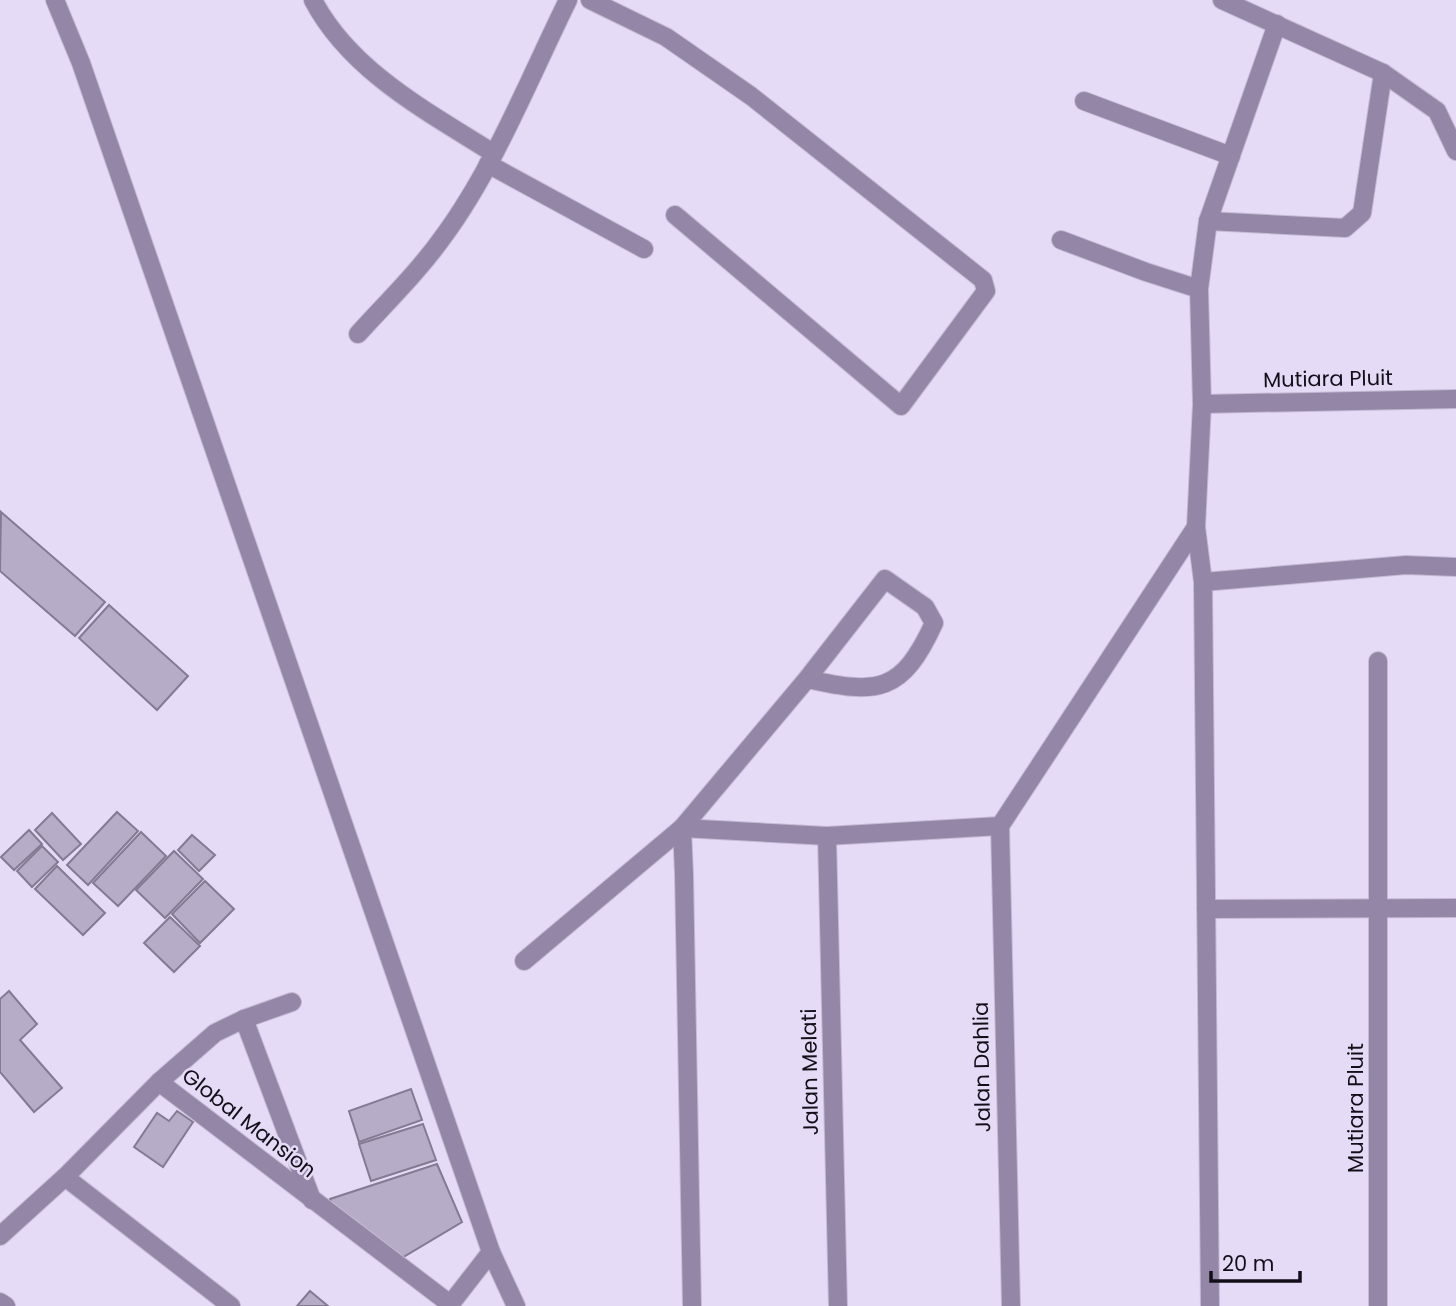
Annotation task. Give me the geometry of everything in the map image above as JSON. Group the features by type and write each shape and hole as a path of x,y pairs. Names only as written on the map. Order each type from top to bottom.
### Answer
{"street":[{"path":"55,0 81,63 491,1252 516,1306"},
{"path":"313,0 321,16 357,57 401,95 490,158 644,249"},
{"path":"358,334 418,270 438,244 490,158 568,0"},
{"path":"590,0 666,37 751,96 983,279 986,291 901,406 675,215"},
{"path":"1222,0 1383,73 1437,111 1456,151"},
{"path":"1210,1306 1203,582 1196,527 1202,404 1199,289 1209,221 1277,24"},
{"path":"1209,221 1345,228 1362,214 1383,73"},
{"path":"1084,101 1231,156"},
{"path":"1061,240 1199,289"},
{"name":"Mutiara Pluit","path":"1202,404 1456,399"},
{"path":"682,828 827,836 1000,827 1196,527"},
{"path":"1203,582 1406,565 1456,567"},
{"path":"524,961 682,828 807,679 885,579 925,607 934,623 921,652 897,678 874,688 807,679"},
{"name":"Mutiara Pluit","path":"1378,661 1378,1306"},
{"name":"Jalan Dahlia","path":"1000,827 1011,1306"},
{"path":"682,828 692,1306"},
{"name":"Jalan Melati","path":"827,836 838,1306"},
{"path":"1206,909 1456,908"},
{"name":"Global Mansion","path":"0,1236 65,1177 159,1082 215,1033 244,1019 292,1002"},
{"name":"Global Mansion","path":"244,1019 312,1200"},
{"name":"Global Mansion","path":"159,1082 449,1305"},
{"path":"65,1177 231,1306"},
{"path":"449,1305 491,1252"},
{"path":"0,1302 6,1306"}],"building":[{"path":"1,512 105,602 75,636 0,571"},
{"path":"109,605 188,676 157,710 79,638"},
{"path":"117,812 138,831 88,885 67,865"},
{"path":"52,813 81,844 63,860 35,830"},
{"path":"29,830 42,844 14,870 1,857"},
{"path":"141,832 166,856 118,906 93,883"},
{"path":"192,835 215,855 199,871 178,850"},
{"path":"42,846 58,862 32,887 17,871"},
{"path":"174,851 203,879 165,918 136,890"},
{"path":"57,866 105,913 83,935 35,889"},
{"path":"205,881 234,909 200,943 172,914"},
{"path":"170,917 200,946 174,972 144,943"},
{"path":"9,991 37,1024 20,1040 62,1088 34,1112 0,1072 0,999"},
{"path":"411,1089 422,1120 359,1142 349,1111"},
{"path":"177,1111 193,1122 163,1167 134,1147 157,1113 169,1121"},
{"path":"423,1124 436,1160 371,1181 359,1144"},
{"path":"437,1164 462,1222 400,1259 333,1210 330,1199"},
{"path":"310,1291 328,1306 297,1306"}]}
